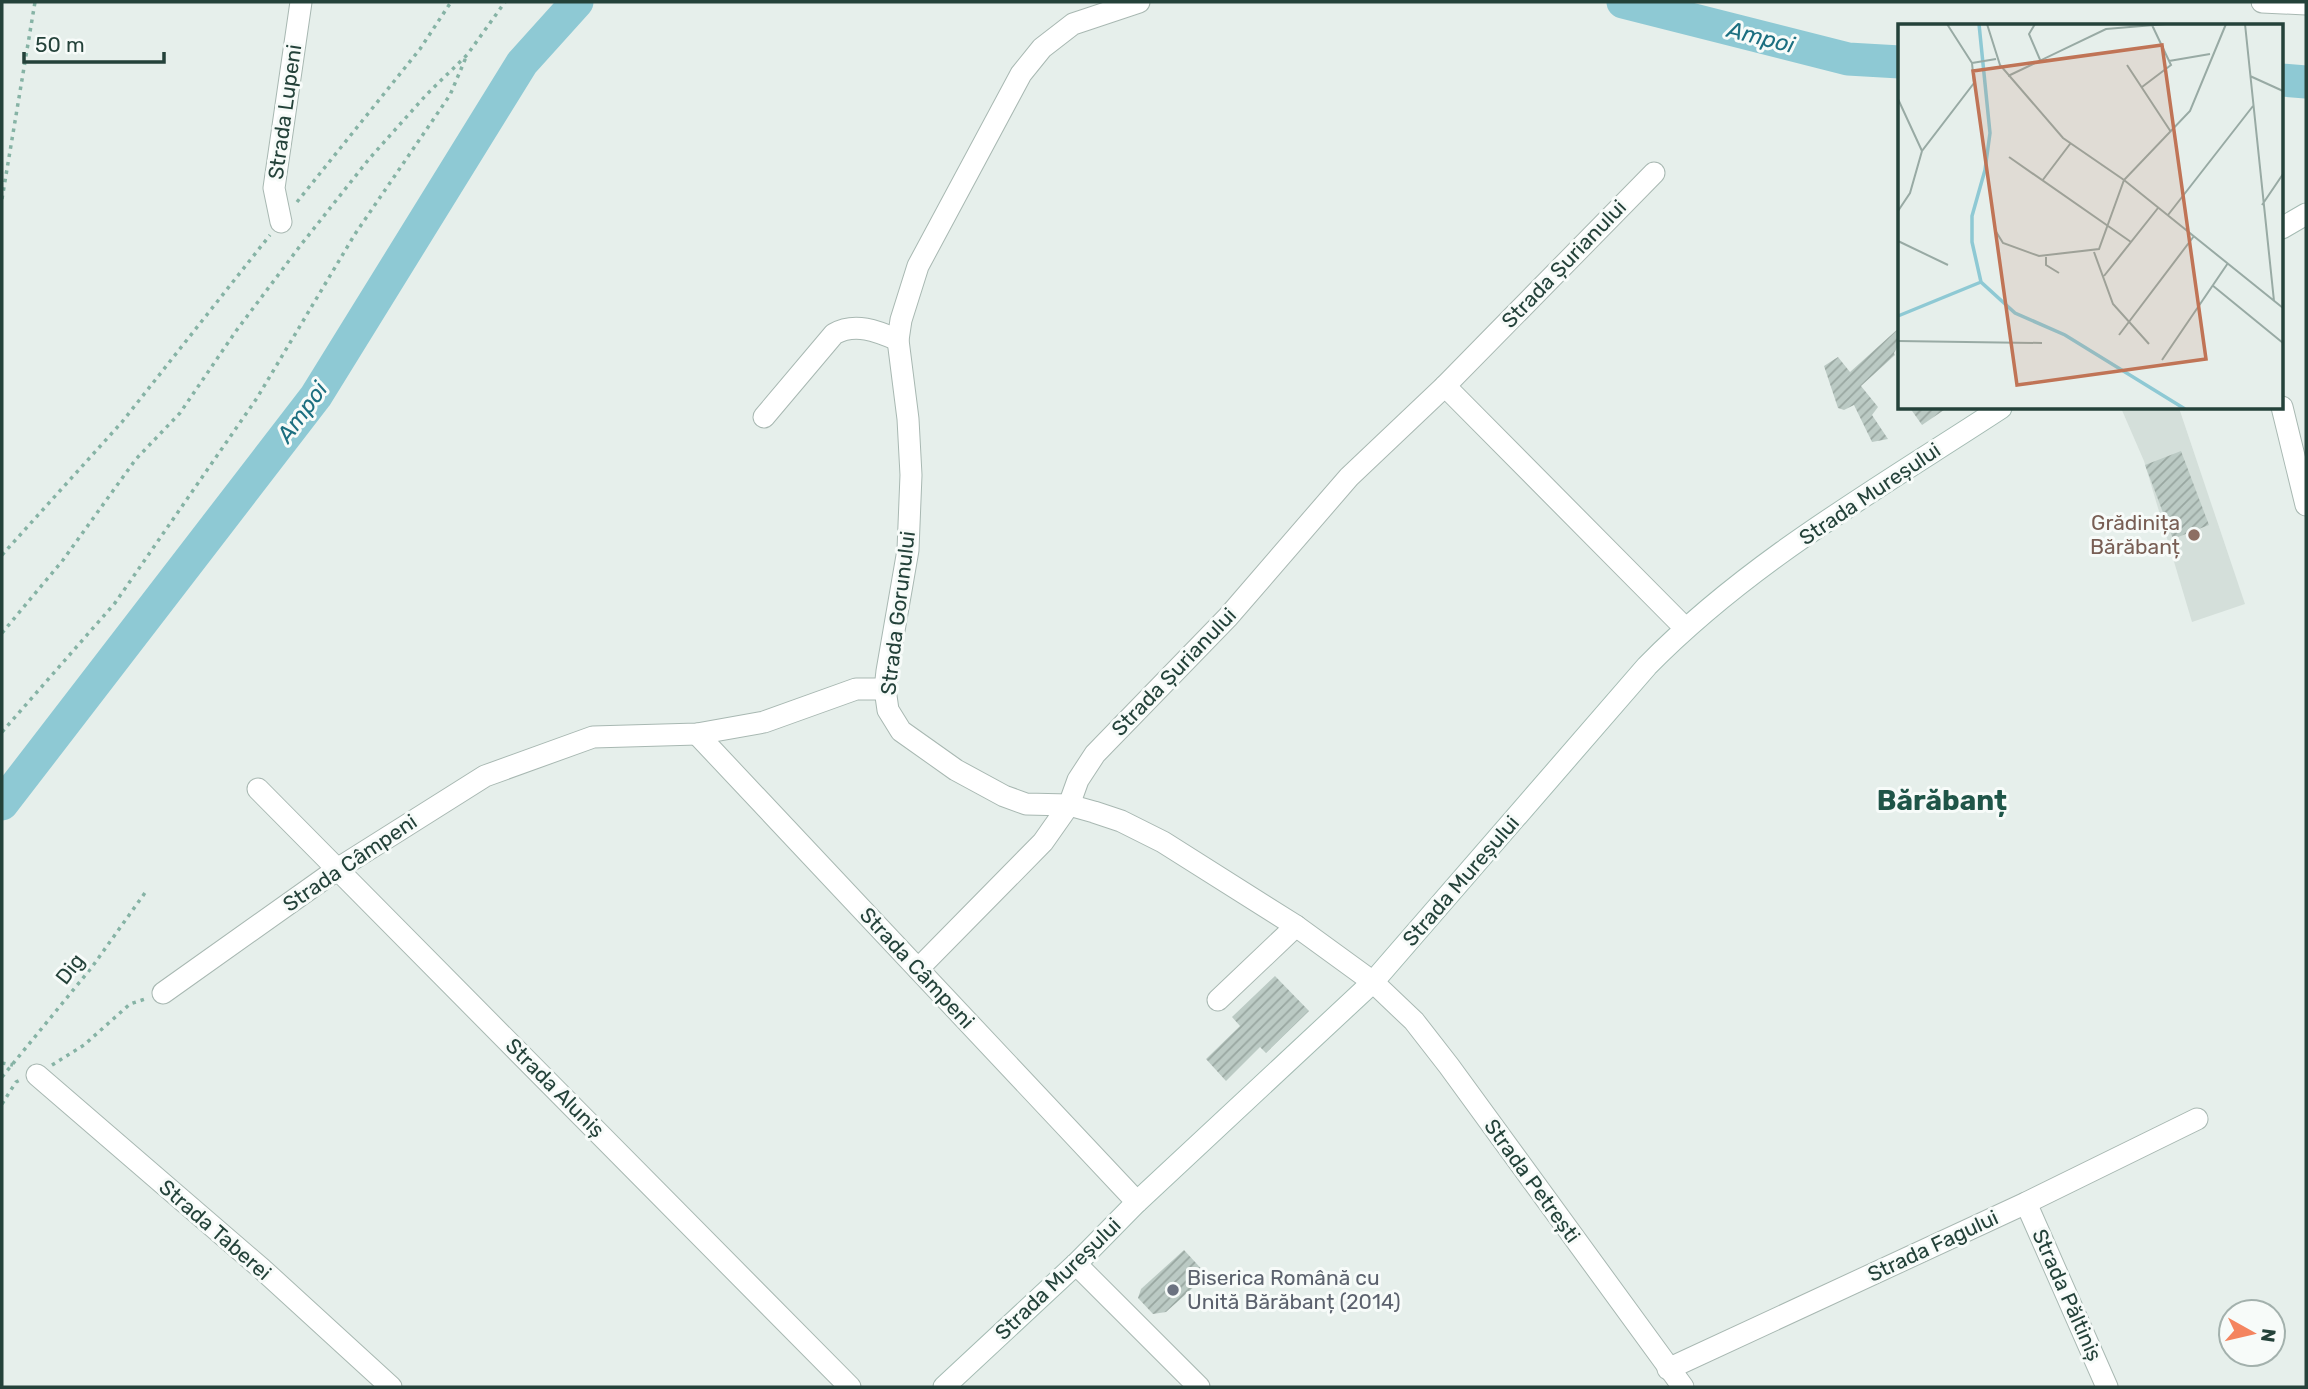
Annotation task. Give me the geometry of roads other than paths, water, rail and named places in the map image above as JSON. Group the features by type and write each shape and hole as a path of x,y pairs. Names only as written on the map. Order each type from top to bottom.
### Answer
{"street":[{"name":"Strada Lupeni","path":"281,222 274,188 301,2"},
{"name":"Strada Gorunului","path":"1139,2 1073,24 1042,48 1021,74 918,266 901,320 898,340 908,419 911,475 908,550 885,690 888,710 901,730 956,770 1004,796 1026,804 1069,805 1121,821 1163,842 1296,926 1373,982"},
{"path":"2262,2 2306,4"},
{"name":"Strada Șurianului","path":"918,969 1043,842 1069,805 1078,780 1095,754 1228,617 1349,477 1446,386 1654,173"},
{"path":"2284,227 2306,214"},
{"path":"764,417 834,334 845,328 859,328 898,340"},
{"path":"1446,386 1685,628"},
{"name":"Strada Mureșului","path":"944,1387 1373,982 1647,666 1685,628 1737,584 1808,534 1998,410"},
{"path":"2283,410 2306,501"},
{"name":"Strada Câmpeni","path":"163,993 339,868 485,776 568,745 603,737 697,734 764,722 856,689 885,690"},
{"name":"Strada Câmpeni","path":"697,734 1137,1202"},
{"name":"Strada Aluniș","path":"258,789 850,1387"},
{"path":"1219,1000 1296,926"},
{"name":"Strada Petrești","path":"1373,982 1414,1021 1449,1066 1682,1387"},
{"name":"Strada Taberei","path":"37,1075 262,1269 391,1387"},
{"name":"Strada Fagului","path":"1668,1369 2026,1203 2197,1119"},
{"name":"Strada Păltiniș","path":"2026,1203 2107,1387"},
{"path":"1076,1264 1199,1387"}],"waterway":[{"name":"Ampoi","path":"2,804 316,396 522,63 577,2"},
{"name":"Ampoi","path":"1623,2 1848,59 1898,62"},
{"name":"Ampoi","path":"2284,80 2306,82"}],"place":[{"name":"Grădinița Bărăbanț","path":"2194,535"},
{"name":"Biserica Română cu Unită Bărăbanț (2014)","path":"1173,1290"}],"district":[{"name":"Bărăbanț","path":"1942,800"}]}
